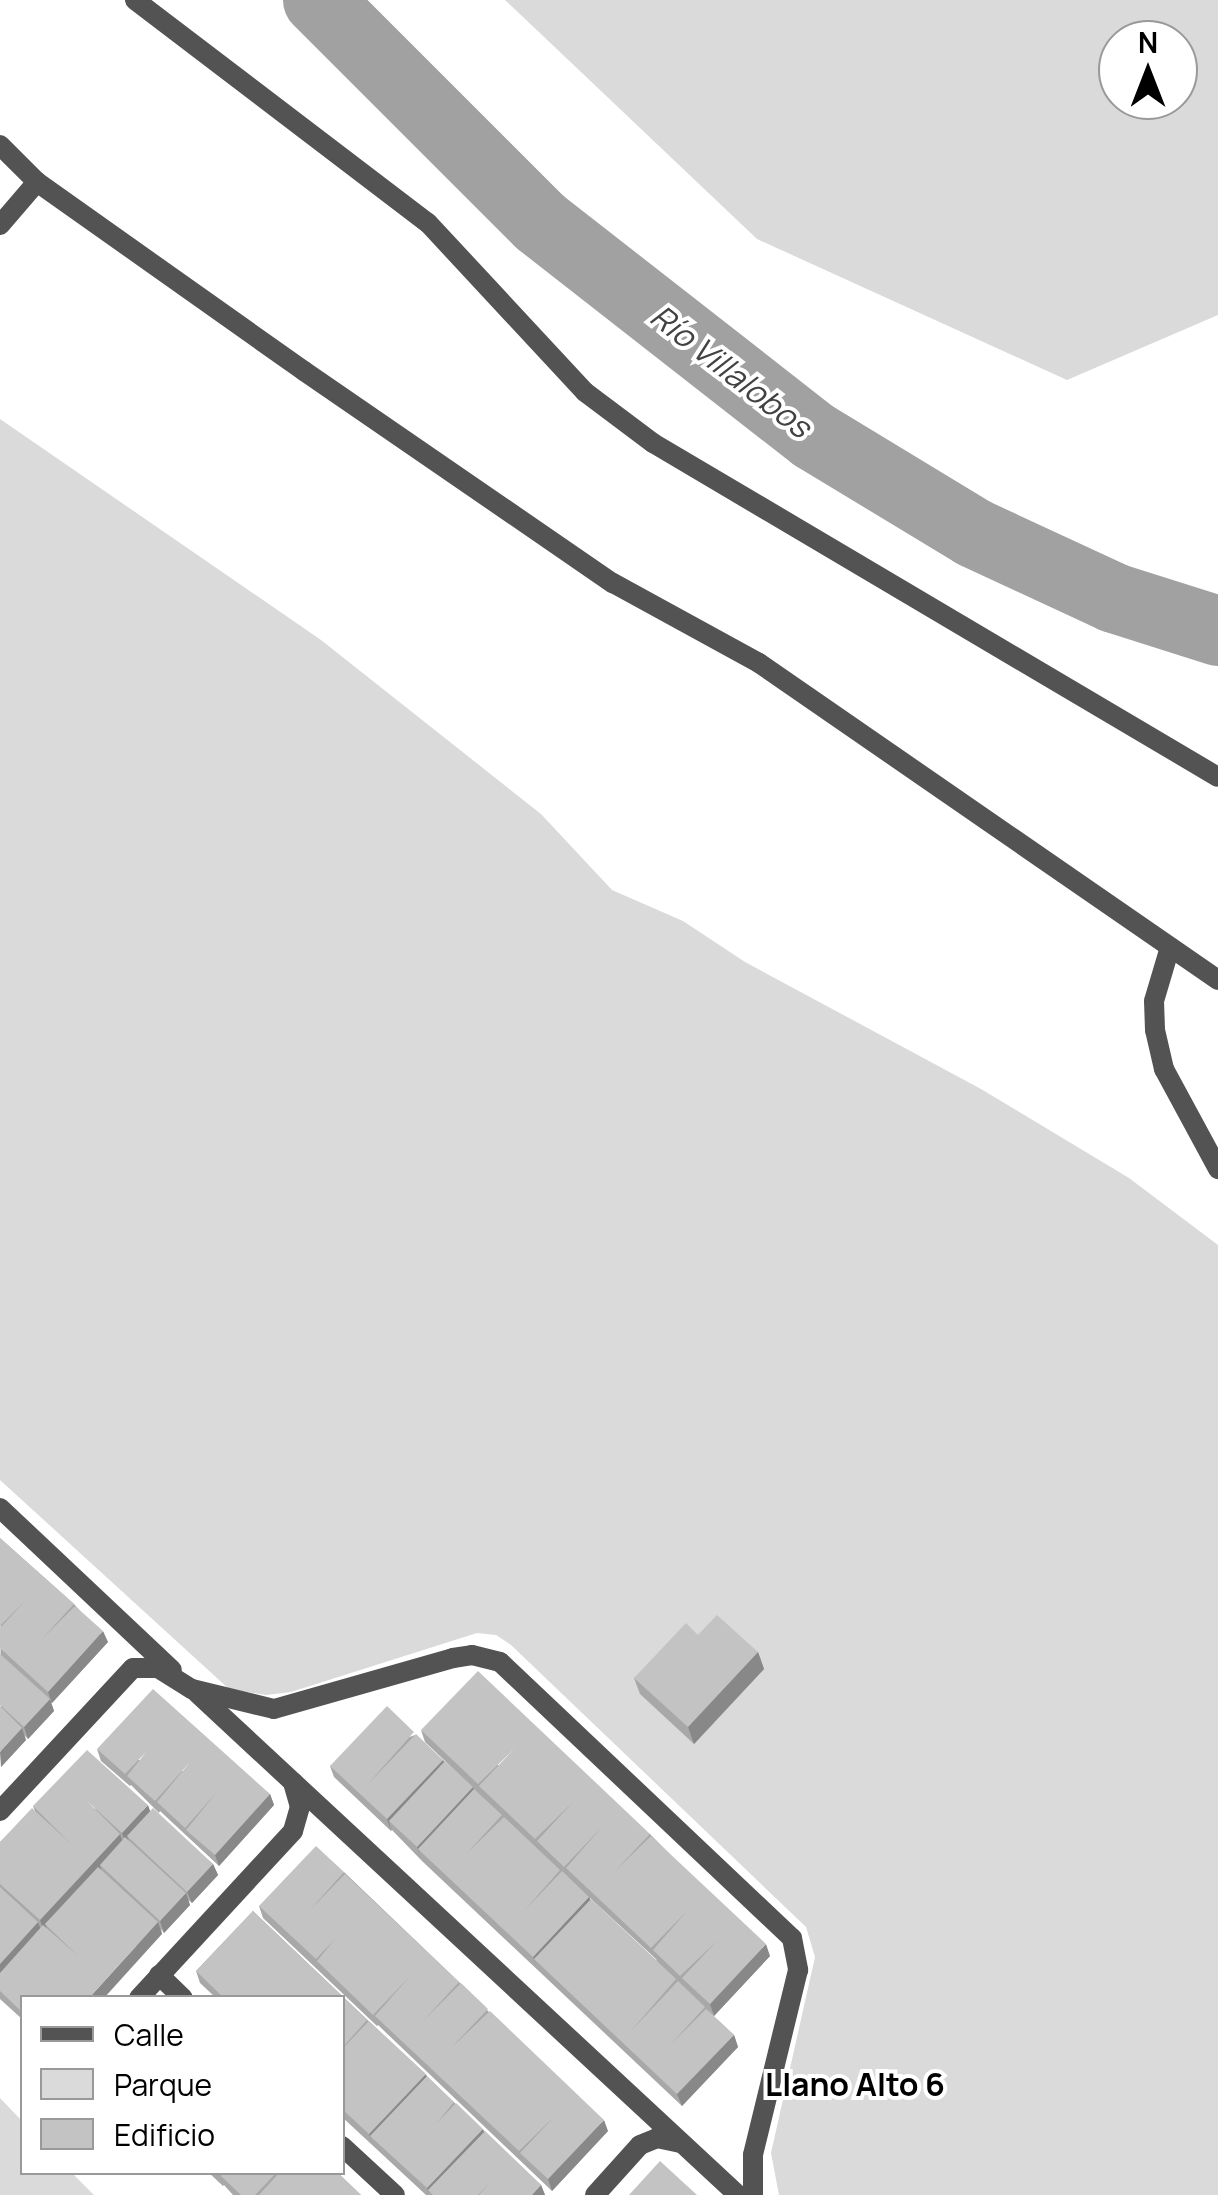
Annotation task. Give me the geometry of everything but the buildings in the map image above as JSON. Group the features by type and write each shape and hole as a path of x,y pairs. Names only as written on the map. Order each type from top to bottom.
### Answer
{"street":[{"path":"134,0 428,223 586,392 653,443 1218,777"},
{"path":"0,145 37,182 613,582 759,663 1218,980"},
{"path":"0,224 37,182"},
{"path":"1170,947 1154,1001 1155,1030 1164,1069 1218,1169"},
{"path":"0,1508 738,2195"},
{"path":"0,1811 125,1672 140,1666 158,1668 192,1688 274,1709 453,1658 485,1657 511,1669 792,1938 798,1970 753,2154 752,2195"},
{"path":"142,1995 293,1831 300,1807 293,1782"},
{"path":"159,1976 180,1995"},
{"path":"595,2195 648,2140 667,2138 686,2146"},
{"path":"345,2149 395,2195"}],"green space":[{"path":"505,0 1218,0 1218,315 1067,380 757,239"},
{"path":"0,419 321,640 541,814 612,890 683,921 745,962 981,1089 1129,1178 1218,1245 1218,2195 779,2195 771,2153 815,1957 806,1927 511,1645 496,1635 477,1633 291,1692 266,1695 229,1689 0,1480"},
{"path":"0,2098 20,2119 20,2175 74,2175 94,2195 0,2195"}],"waterway":[{"name":"Río Villalobos","path":"318,0 540,222 814,436 974,533 1114,598 1218,631"}],"district":[{"name":"Llano Alto 6","path":"855,2084"}]}
